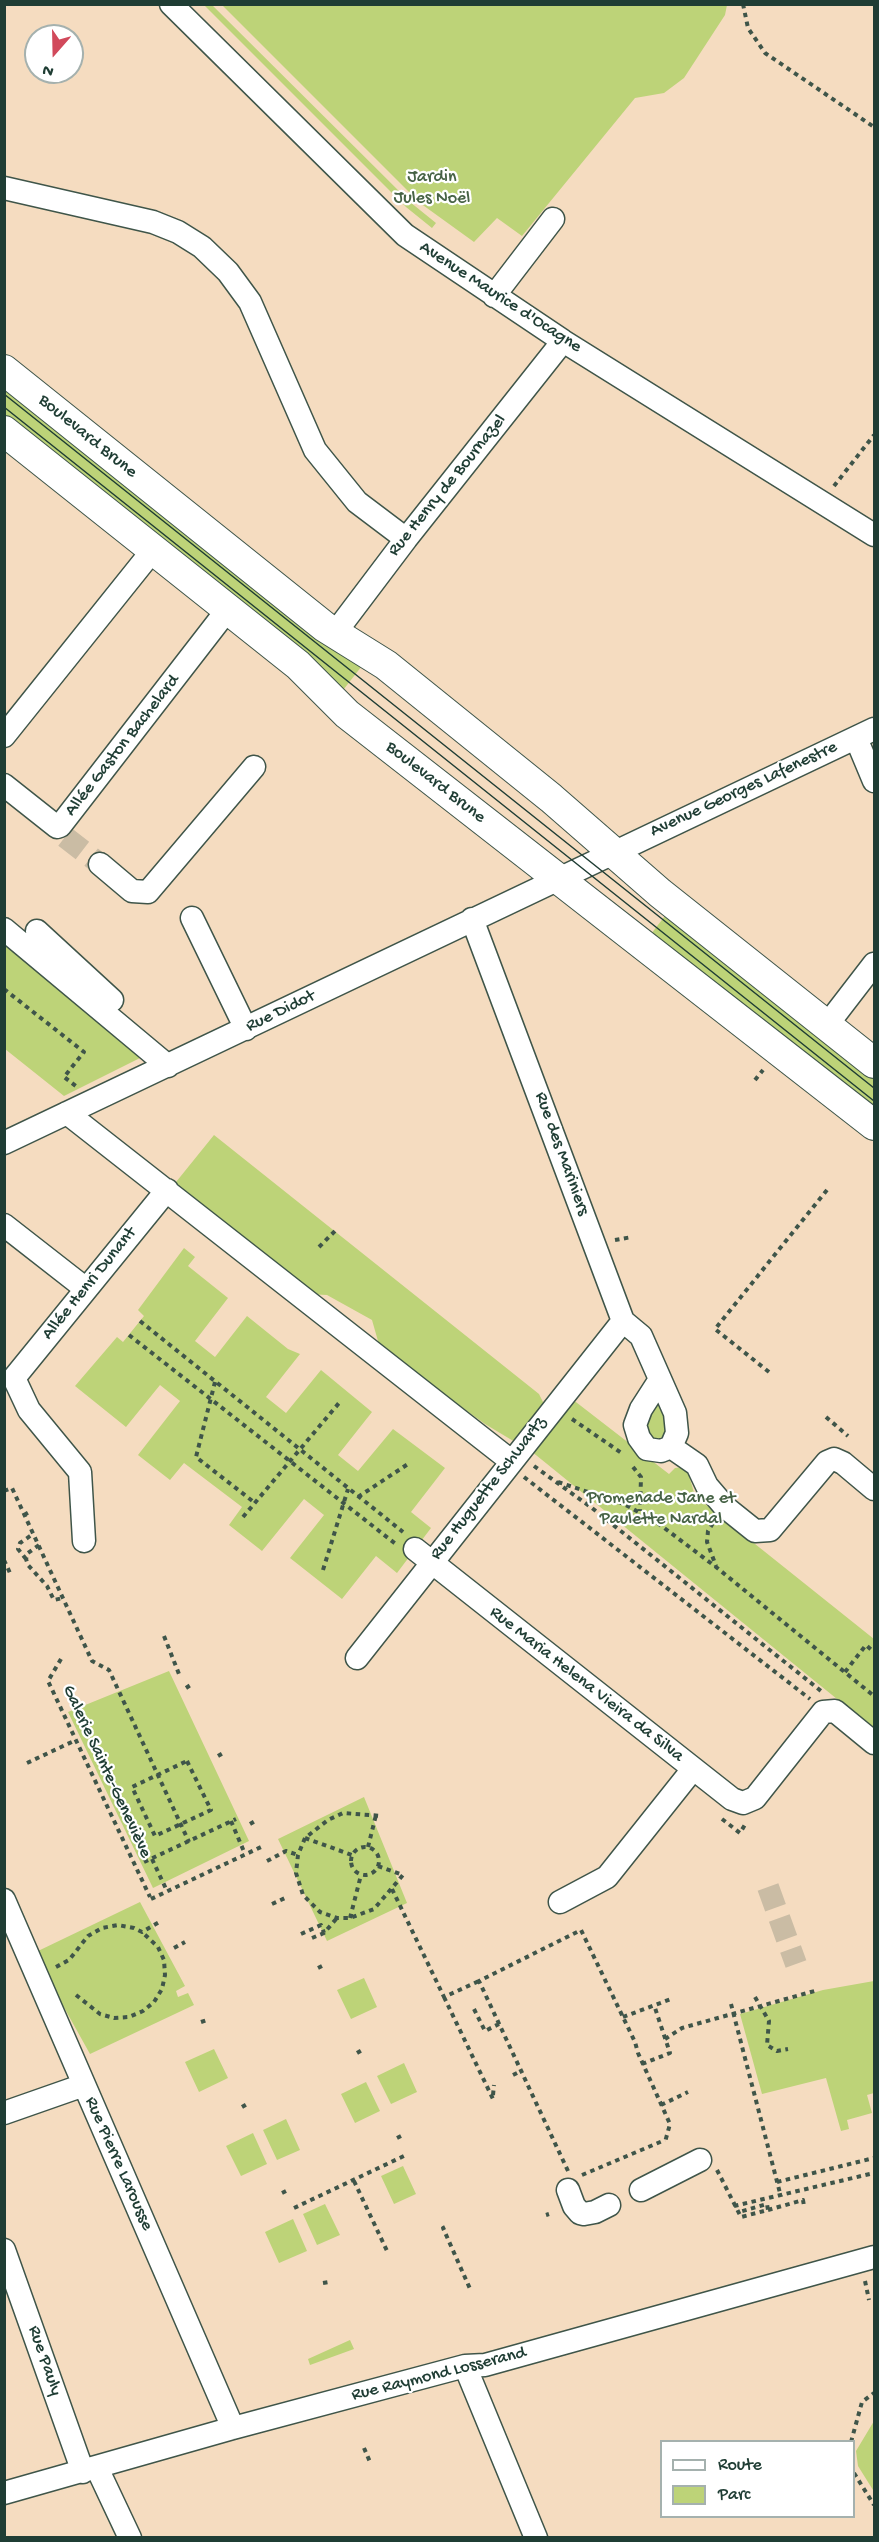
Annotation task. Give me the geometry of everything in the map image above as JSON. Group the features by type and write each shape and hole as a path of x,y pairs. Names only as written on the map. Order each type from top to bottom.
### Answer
{"main road":[{"name":"Boulevard Brune","path":"4,370 335,633 386,665 614,851 660,893 874,1063"},
{"name":"Boulevard Brune","path":"4,431 298,665 347,714 874,1125"}],"street":[{"name":"Avenue Maurice d'Ocagne","path":"171,4 405,236 564,341 874,535"},
{"path":"4,188 153,222 178,232 202,247 228,273 250,302 315,450 357,502 406,539"},
{"path":"494,296 553,219"},
{"name":"Rue Henry de Bournazel","path":"335,633 406,539 564,341"},
{"path":"4,736 153,550"},
{"name":"Allée Gaston Bachelard","path":"4,784 62,832 228,609"},
{"path":"865,733 874,781"},
{"name":"Avenue Georges Lafenestre","path":"558,879 865,733"},
{"path":"100,864 132,891 148,892 254,767"},
{"name":"Rue Didot","path":"4,1143 558,879"},
{"path":"192,918 246,1029"},
{"name":"Rue des Mariniers","path":"472,919 623,1322 641,1336 675,1413 677,1433 671,1447"},
{"path":"4,929 168,1066"},
{"path":"37,931 123,1010 116,1022"},
{"path":"827,1025 874,964"},
{"path":"67,1113 167,1190 509,1464"},
{"name":"Allée Henri Dunant","path":"84,1541 80,1472 29,1410 14,1378 167,1190"},
{"path":"4,1225 86,1289"},
{"name":"Rue Huguette Schwartz","path":"357,1658 418,1553 509,1464 623,1322"},
{"path":"659,1381 641,1409 635,1425 639,1438 647,1449 661,1451 671,1447 697,1465 707,1486 725,1507 755,1531 770,1530 827,1462 834,1460 843,1463 874,1490"},
{"name":"Rue Maria Helena Vieira da Silva","path":"418,1553 732,1799 743,1803 754,1798 816,1718 823,1712 835,1711"},
{"path":"835,1711 874,1743"},
{"path":"560,1902 608,1877 693,1769"},
{"name":"Rue Pierre Larousse","path":"4,1900 233,2428"},
{"path":"4,2113 84,2085"},
{"path":"641,2190 707,2162"},
{"path":"568,2190 574,2206 585,2214 609,2205"},
{"name":"Rue Pauly","path":"4,2250 90,2470 130,2538"},
{"name":"Rue Raymond Losserand","path":"4,2493 233,2428 465,2366 485,2365 874,2257"},
{"path":"465,2366 536,2538"}],"path":[{"path":"743,4 748,28 765,53 874,127"},
{"path":"822,502 874,435"},
{"path":"4,989 84,1052 64,1077 78,1088"},
{"path":"756,1080 764,1070"},
{"path":"769,1372 715,1329 827,1190"},
{"path":"319,1247 338,1228"},
{"path":"129,1335 405,1551 418,1553 413,1539 140,1322"},
{"path":"215,1382 196,1457 255,1503"},
{"path":"243,1517 339,1403"},
{"path":"556,1405 622,1453 641,1477 640,1511"},
{"path":"826,1418 848,1436"},
{"path":"358,1497 408,1464"},
{"path":"509,1464 808,1697"},
{"path":"835,1711 823,1693 555,1481 640,1511 716,1567 874,1696"},
{"path":"4,1491 12,1488 92,1661 109,1670 189,1842"},
{"path":"323,1570 348,1489"},
{"path":"716,1567 709,1551 708,1531 725,1507"},
{"path":"24,1515 31,1511"},
{"path":"33,1534 20,1543 18,1549 47,1586 54,1600 63,1598"},
{"path":"26,1559 28,1553 39,1545"},
{"path":"4,1560 10,1573"},
{"path":"164,1636 179,1674"},
{"path":"845,1672 866,1645 874,1652"},
{"name":"Galerie Sainte-Geneviève","path":"61,1659 48,1681 150,1898 167,1891"},
{"path":"186,1688 192,1684"},
{"path":"27,1763 76,1740"},
{"path":"187,1761 211,1810 181,1824 155,1836 132,1787 187,1761"},
{"path":"368,1847 379,1815 344,1813 328,1820 305,1838 298,1855 296,1873 303,1895 320,1912 337,1918 350,1918 374,1909 403,1875 378,1866"},
{"path":"144,1862 233,1820 245,1854"},
{"path":"250,1824 255,1821"},
{"path":"305,1838 352,1856"},
{"path":"152,1858 167,1891 261,1847"},
{"path":"368,1847 376,1852 378,1866 370,1875 361,1875 352,1867 352,1856 359,1848 368,1847"},
{"path":"267,1861 286,1851 298,1855"},
{"path":"350,1918 361,1875"},
{"path":"392,1889 492,2099 494,2085"},
{"path":"272,1904 285,1898"},
{"path":"312,1938 324,1933 337,1918"},
{"path":"142,1932 161,1921"},
{"path":"62,1965 69,1960 88,1936 102,1928 118,1925 142,1932 158,1947 164,1960 165,1975 162,1989 154,2002 143,2011 129,2017 114,2018 100,2014 76,1995"},
{"path":"302,1934 321,1925 324,1933"},
{"path":"444,1997 581,1930 623,2017 670,2124 665,2141 572,2179 479,1981"},
{"path":"174,1948 185,1942"},
{"path":"665,2039 682,2028 818,1990"},
{"path":"755,1997 769,2021 767,2045 777,2051 788,2049"},
{"path":"623,2017 671,1999"},
{"path":"731,2004 780,2197"},
{"path":"642,2064 670,2053 654,2005"},
{"path":"474,2009 485,2031 499,2024"},
{"path":"201,2022 207,2020"},
{"path":"513,2075 522,2071"},
{"path":"661,2105 688,2092"},
{"path":"242,2107 247,2104"},
{"path":"294,2208 406,2155"},
{"path":"777,2182 874,2158"},
{"path":"707,2162 741,2217 751,2217 803,2200 804,2206"},
{"path":"734,2206 874,2173"},
{"path":"354,2181 388,2253"},
{"path":"740,2212 767,2204 768,2210"},
{"path":"445,2227 443,2228 471,2291"},
{"path":"865,2281 869,2300"},
{"path":"851,2440 862,2402 874,2393"},
{"path":"364,2448 370,2462"},
{"path":"855,2475 874,2505"}],"green space":[{"path":"206,5 212,5 410,202 436,223 432,228 406,207"},
{"name":"Jardin Jules Noël","path":"222,5 727,5 725,15 684,78 664,93 635,98 522,236 497,218 474,242 420,203"},
{"path":"4,382 365,662 340,694 5,419"},
{"path":"668,912 874,1076 874,1112 651,934"},
{"path":"4,945 144,1056 64,1096 5,1049"},
{"path":"214,1135 539,1394 544,1404 515,1442 485,1424 380,1348 372,1320 327,1295 307,1294 245,1245 222,1219 202,1213 172,1187"},
{"path":"184,1248 195,1257 188,1266 228,1298 195,1341 215,1357 247,1316 288,1349 300,1354 266,1397 286,1413 321,1370 372,1412 338,1455 358,1471 393,1429 445,1468 411,1512 431,1528 397,1573 376,1556 342,1599 290,1558 324,1515 304,1499 262,1551 229,1525 242,1507 184,1463 170,1480 138,1455 180,1401 160,1385 126,1427 75,1386 117,1337 123,1342 144,1316 138,1310"},
{"name":"Promenade Jane et Paulette Nardal","path":"572,1399 669,1474 675,1468 683,1467 688,1472 695,1496 874,1639 874,1729 531,1451"},
{"path":"659,1401 663,1404 667,1431 655,1440 650,1437 644,1424"},
{"path":"169,1671 249,1841 153,1888 68,1712"},
{"path":"364,1797 407,1903 327,1941 278,1839"},
{"path":"140,1902 185,1986 176,1991 178,1997 188,1993 194,2005 90,2054 61,2002 38,1951"},
{"path":"364,1978 377,2007 351,2019 337,1990"},
{"path":"874,1981 874,2093 867,2095 872,2113 847,2120 849,2129 841,2131 826,2078 762,2094 740,2014 823,1990"},
{"path":"214,2049 228,2078 199,2092 185,2062"},
{"path":"404,2063 417,2092 391,2104 377,2076"},
{"path":"366,2082 380,2111 355,2123 341,2094"},
{"path":"286,2119 300,2150 277,2160 263,2130"},
{"path":"253,2133 267,2164 241,2176 226,2146"},
{"path":"403,2166 416,2194 394,2204 381,2176"},
{"path":"325,2204 340,2235 317,2245 303,2214"},
{"path":"293,2219 307,2251 279,2263 265,2232"},
{"path":"350,2340 354,2349 310,2365 308,2359"},
{"path":"874,2421 873,2490 858,2466 856,2451"}],"tunnel":[{"path":"65,837 100,864"},
{"path":"768,1887 796,1964"}],"tram line":[{"path":"4,394 874,1088"},
{"path":"4,407 874,1101"}]}
